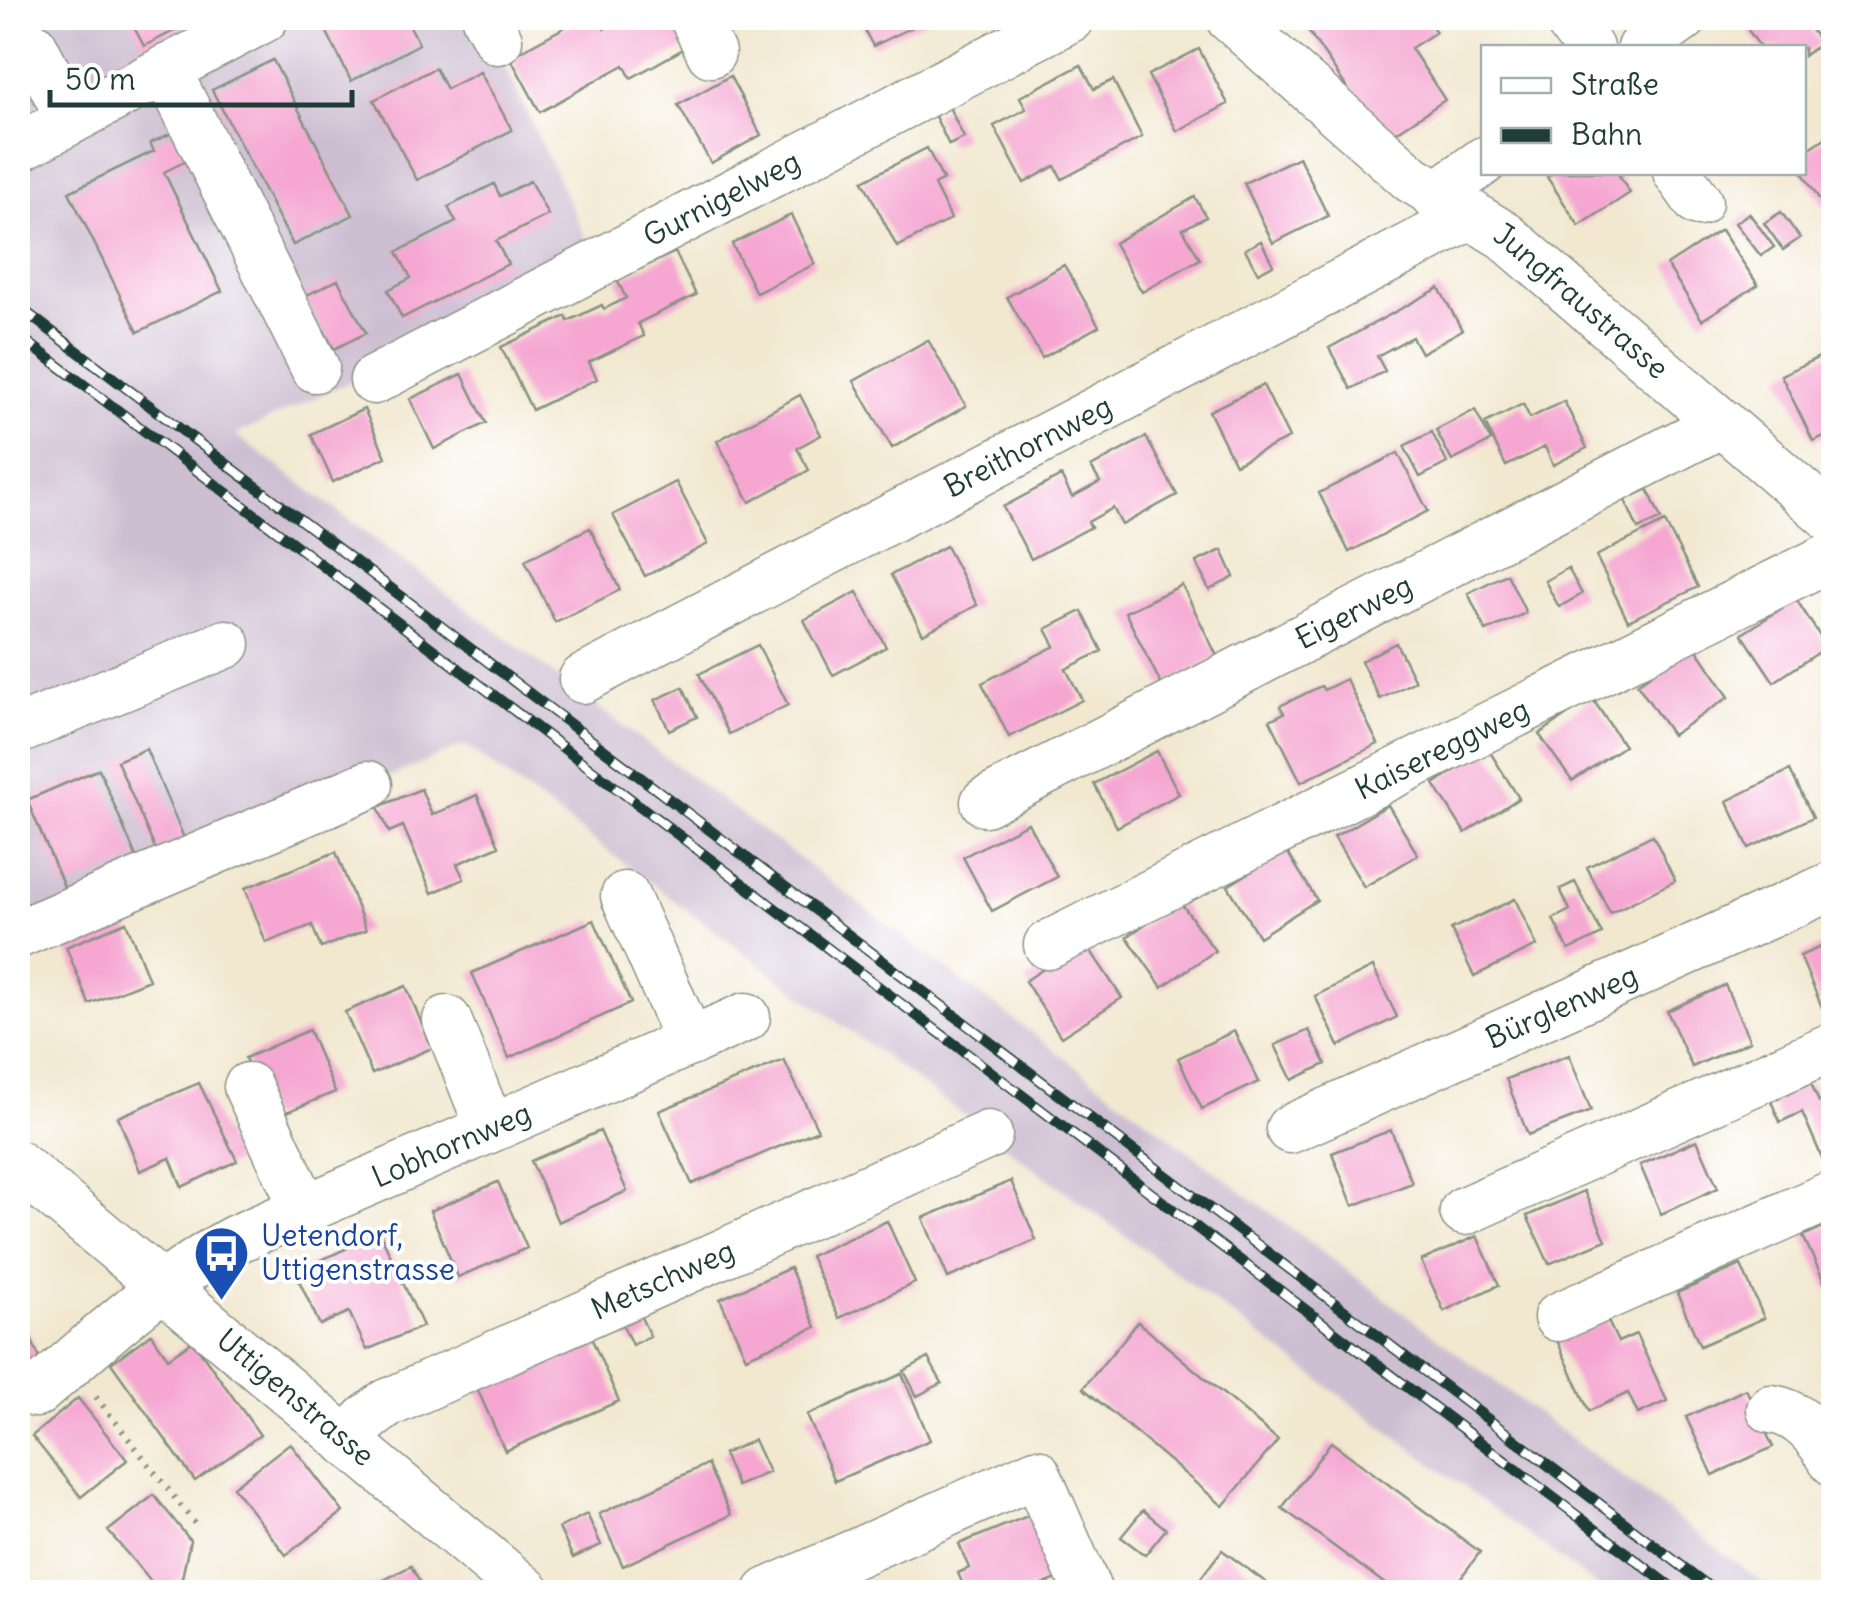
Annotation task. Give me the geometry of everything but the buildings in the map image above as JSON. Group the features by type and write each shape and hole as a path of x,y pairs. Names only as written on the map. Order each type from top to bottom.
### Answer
{"street":[{"path":"18,148 264,18"},
{"name":"Gurnigelweg","path":"374,380 1070,18"},
{"name":"Jungfraustrasse","path":"1230,18 1454,205 1505,236 1834,520"},
{"path":"1567,18 1587,45"},
{"path":"1644,45 1682,18"},
{"path":"33,46 72,120"},
{"path":"166,68 315,368"},
{"name":"Breithornweg","path":"583,678 1454,205 1481,165"},
{"name":"Eigerweg","path":"985,802 1722,423"},
{"name":"Kaisereggweg","path":"1048,945 1834,555"},
{"path":"18,730 226,644"},
{"path":"18,934 368,785"},
{"name":"Bürglenweg","path":"1290,1130 1834,885"},
{"path":"625,896 690,1042"},
{"name":"Lobhornweg","path":"36,1392 209,1253 304,1208 746,1018"},
{"path":"448,1020 490,1128"},
{"path":"1464,1211 1834,1046"},
{"path":"248,1088 304,1208"},
{"name":"Metschweg","path":"346,1441 388,1403 988,1135"},
{"name":"Uttigenstrasse","path":"18,1165 528,1592"},
{"path":"1558,1317 1834,1194"},
{"path":"1771,1409 1786,1411 1799,1419 1834,1462"},
{"path":"768,1592 1036,1473 1088,1592"}],"path":[{"path":"91,1391 196,1525"}],"shaded area":[{"path":"18,18 482,18 598,264 236,435 1775,1592 1605,1592 465,745 18,934"}],"railway":[{"path":"18,306 1716,1592"},
{"path":"18,335 1678,1592"}],"place":[{"name":"Uetendorf, Uttigenstrasse","path":"222,1302"}]}
